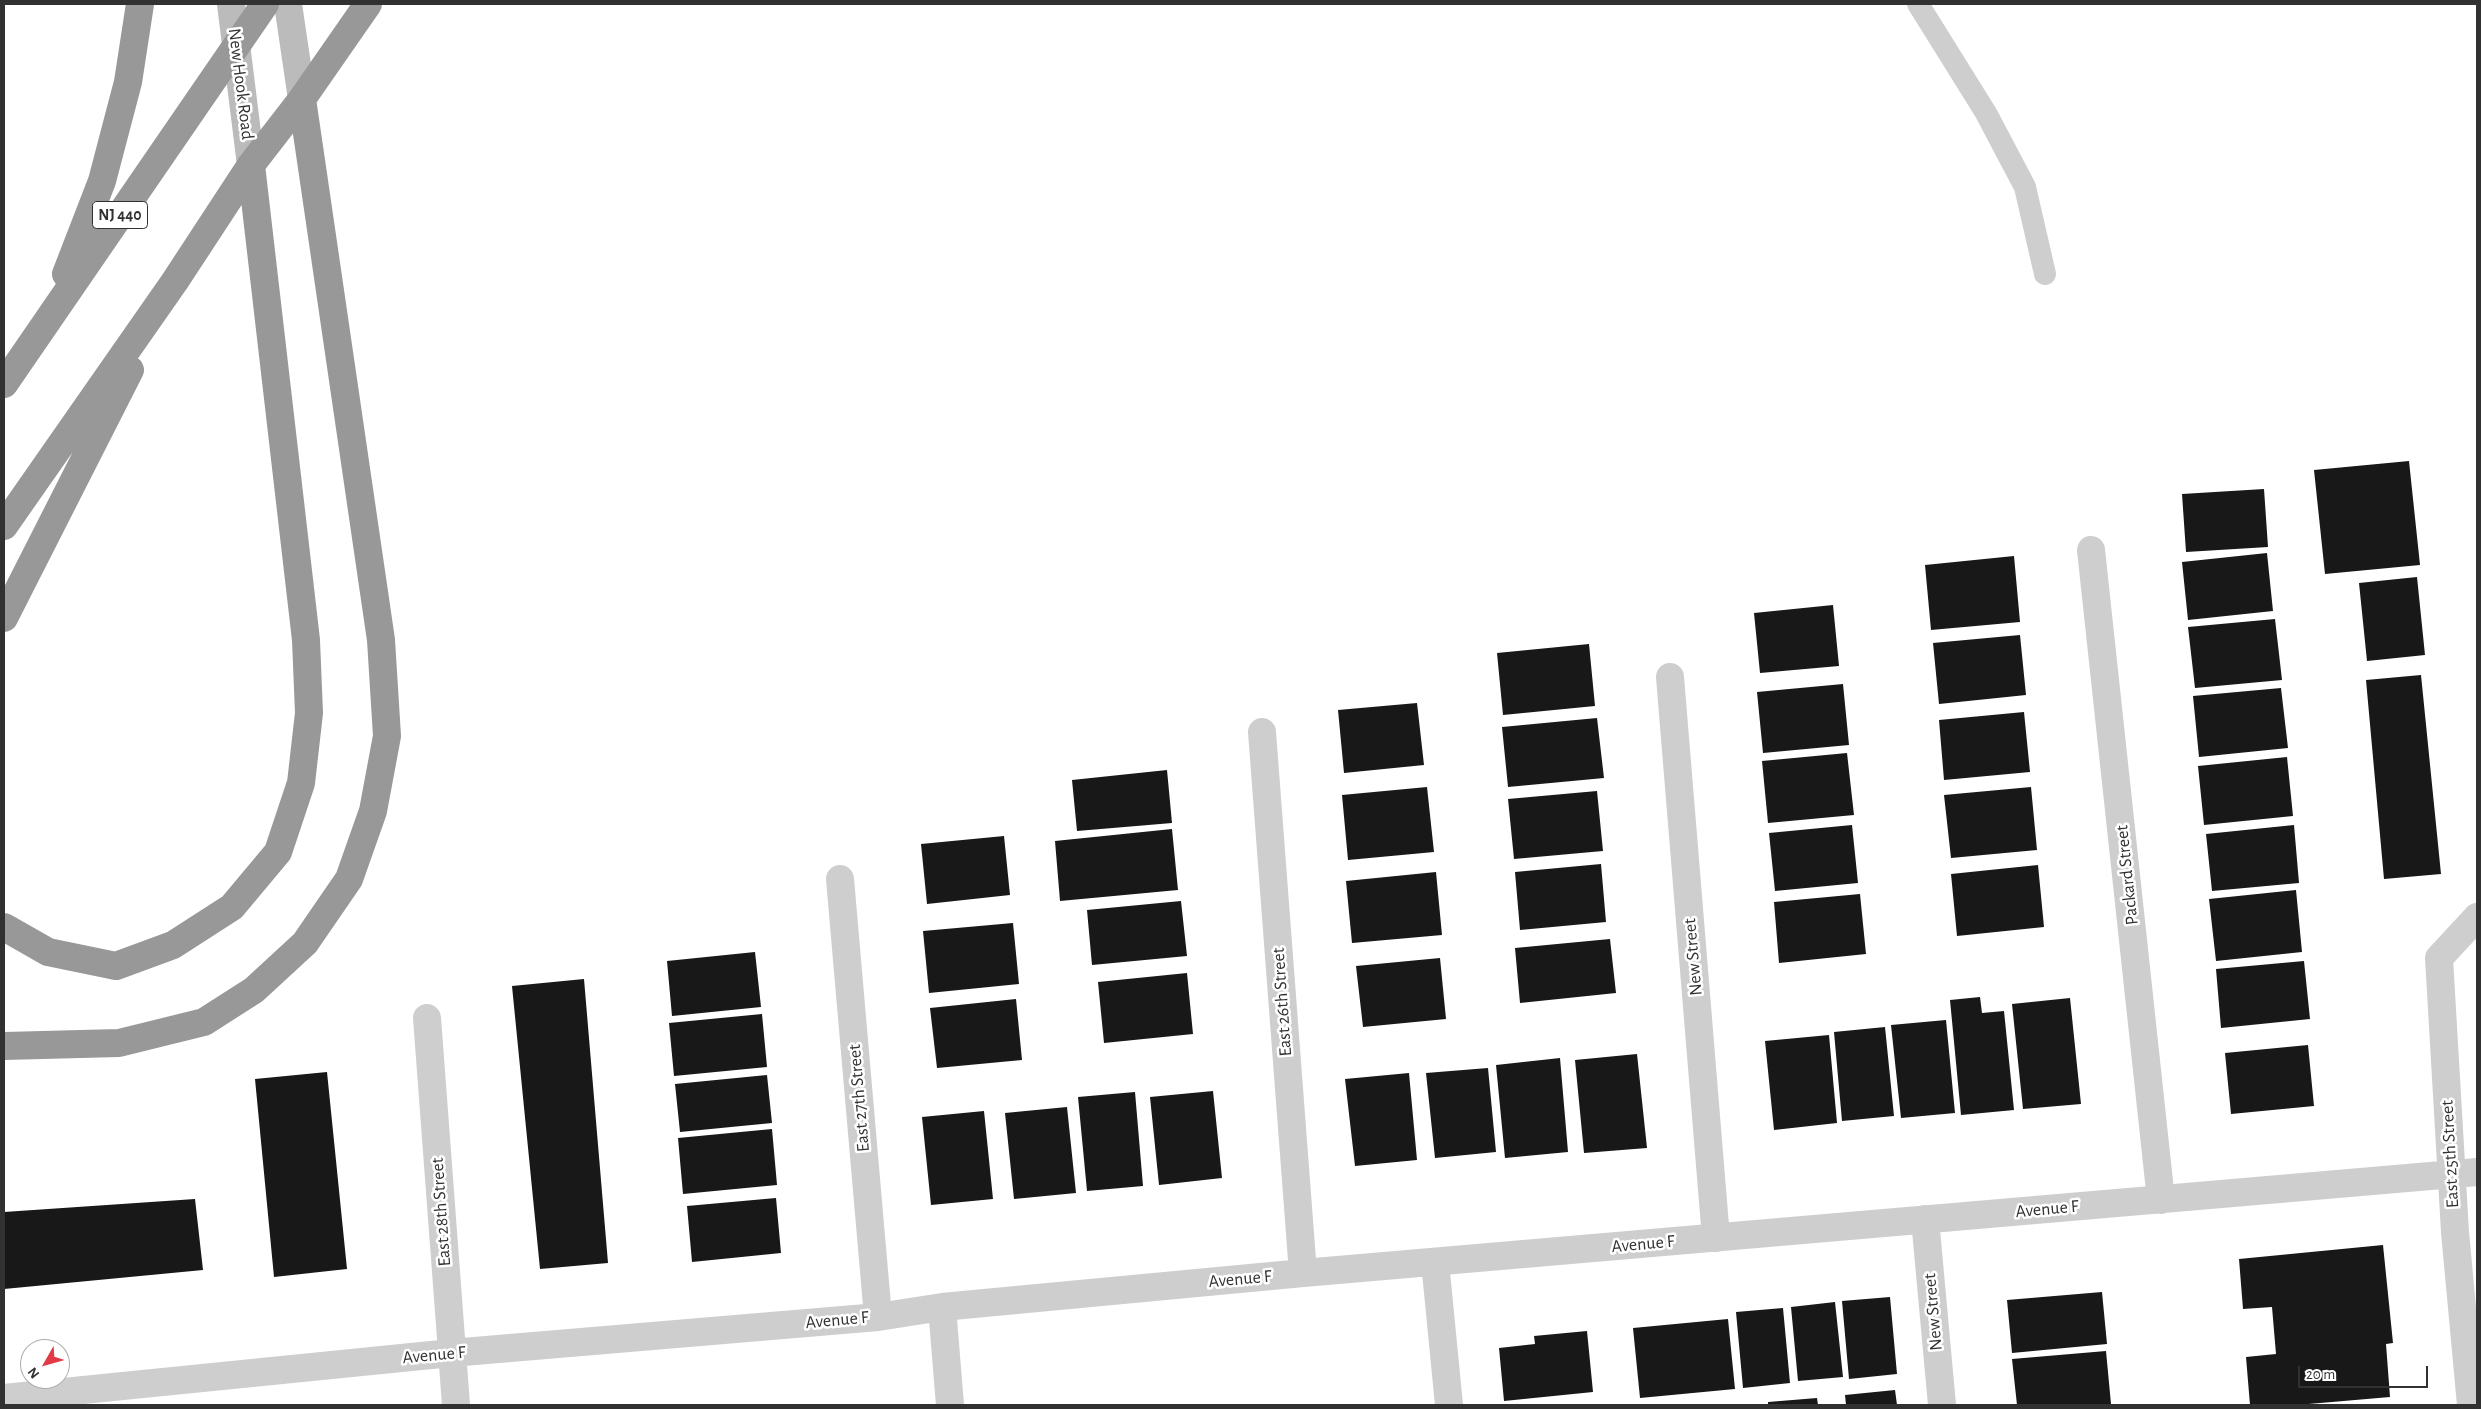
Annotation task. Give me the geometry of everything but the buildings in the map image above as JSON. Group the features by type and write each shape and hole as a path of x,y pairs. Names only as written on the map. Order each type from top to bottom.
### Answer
{"highway":[{"path":"4,378 65,277 102,181 128,82 140,4"},
{"name":"NJ 440","path":"4,384 265,4"},
{"path":"4,526 175,281 251,165 302,99 368,4"},
{"path":"4,1046 119,1043 204,1022 254,990 305,942 349,879 374,810 387,736 381,640 302,99"},
{"path":"4,927 48,952 116,966 173,945 232,907 278,852 298,792 309,712 306,640 251,165"},
{"path":"4,618 175,281"}],"street":[{"name":"New Hook Road","path":"231,4 251,165"},
{"path":"288,4 302,99"},
{"name":"Packard Street","path":"2091,550 2161,1200"},
{"name":"New Street","path":"1670,677 1716,1238"},
{"name":"East 26th Street","path":"1262,732 1302,1273"},
{"name":"East 27th Street","path":"840,879 878,1317"},
{"name":"East 25th Street","path":"2471,1405 2464,1173 2439,958 2477,917"},
{"name":"East 28th Street","path":"426,1018 456,1405"},
{"name":"Avenue F","path":"4,1398 451,1353 878,1317 942,1307 1302,1273 2464,1173"},
{"name":"New Street","path":"1925,1219 1942,1405"},
{"path":"1435,1262 1449,1405"},
{"path":"942,1307 950,1405"}],"lane":[{"path":"1918,4 1986,113 2025,187 2045,274"}]}
